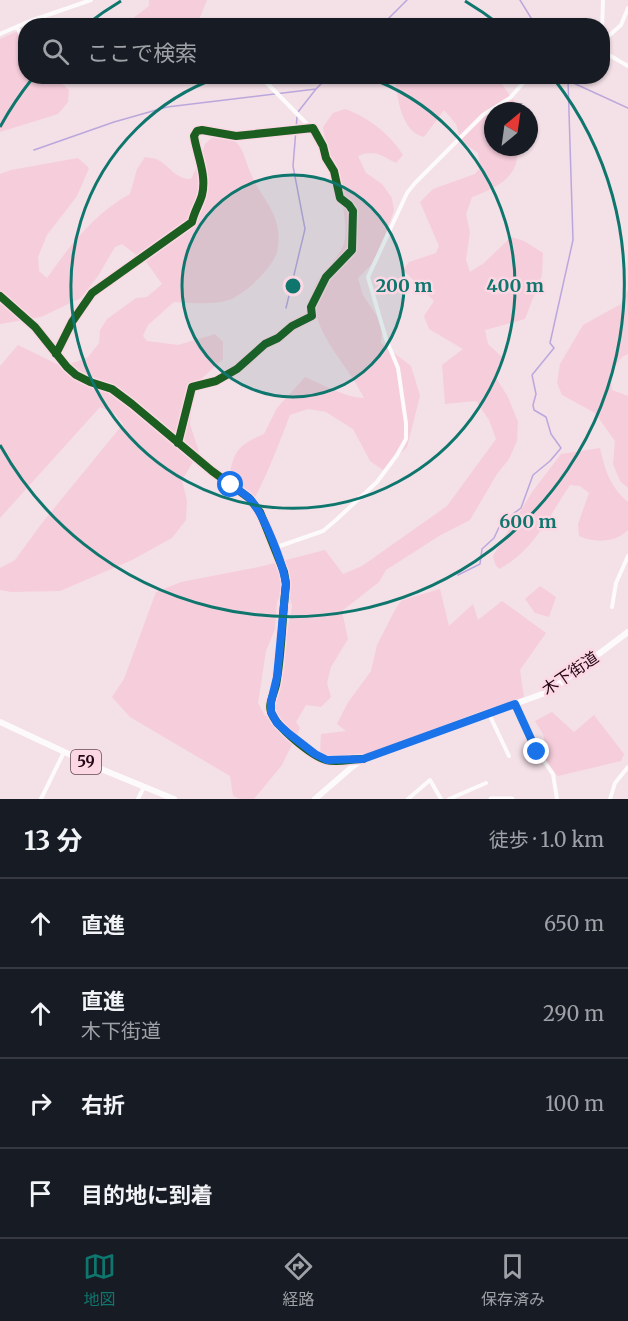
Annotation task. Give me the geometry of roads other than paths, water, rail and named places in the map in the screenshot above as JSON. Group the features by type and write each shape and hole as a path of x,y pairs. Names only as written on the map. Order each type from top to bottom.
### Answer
{"main road":[{"name":"木下街道","path":"315,799 363,759 515,704 555,687 628,632"},
{"name":"59","path":"0,722 174,799"}],"street":[{"path":"42,18 92,0"},
{"path":"603,0 603,18"},
{"path":"610,35 621,25 628,8"},
{"path":"0,34 17,27"},
{"path":"610,56 628,66"},
{"path":"178,443 192,387 216,381 237,369 265,344 312,316 311,307 326,277 352,250 353,211 340,198 334,171 326,158 323,146 314,129 310,128 268,84"},
{"path":"274,548 323,531 376,482 406,439 398,368 368,277 411,188 483,114 510,98 523,84"},
{"path":"56,354 72,322 92,293 192,222 202,196 203,183 200,157 195,142 197,131 236,136 310,128"},
{"path":"0,296 35,327 76,375 112,389 212,471 249,498 260,512 284,572 286,584 277,677 271,712 277,723 315,754 327,760 363,759"},
{"path":"612,607 616,583 628,556"},
{"path":"515,704 533,745 553,774 557,799"},
{"path":"488,713 509,756"},
{"path":"41,799 64,752"},
{"path":"610,799 615,783 628,766"},
{"path":"408,799 430,780 441,799"},
{"path":"449,799 486,783"},
{"path":"138,799 144,787"},
{"path":"491,799 511,799"}],"waterway":[{"path":"389,18 407,0"},
{"path":"520,0 531,18"},
{"path":"298,112 321,84"},
{"path":"458,575 480,564 482,549 494,538 501,523 521,508 533,475 561,448 551,434 546,417 534,410 536,394 532,375 554,348 550,343 573,240 568,84"},
{"path":"576,84 628,108"},
{"path":"34,150 114,122 167,107 316,89"},
{"path":"286,308 305,229 293,166 297,117"}]}
